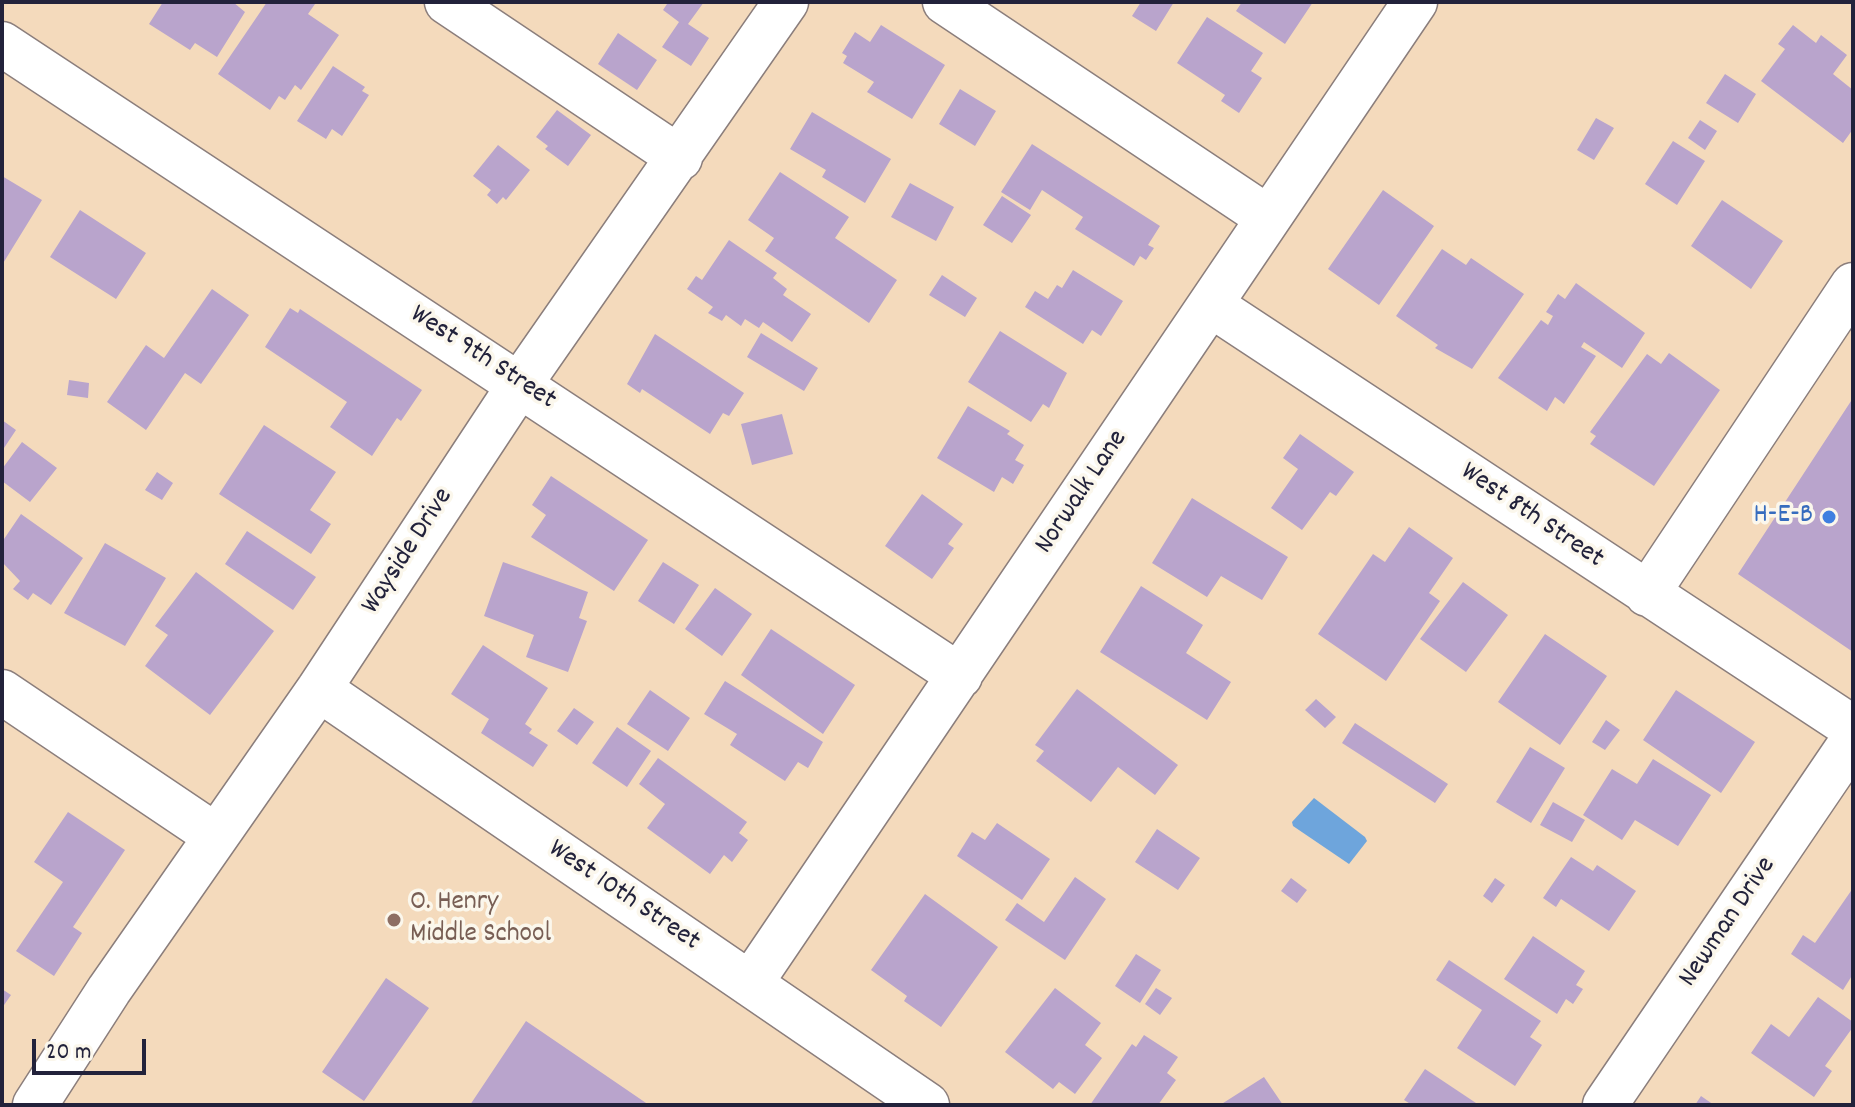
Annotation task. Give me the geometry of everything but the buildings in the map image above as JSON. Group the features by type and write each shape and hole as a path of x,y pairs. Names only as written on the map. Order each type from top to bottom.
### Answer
{"street":[{"path":"447,2 680,158"},
{"name":"Wayside Drive","path":"35,1105 319,689 520,384 786,2"},
{"path":"945,2 1267,217"},
{"name":"Norwalk Lane","path":"750,984 1415,2"},
{"name":"West 9th Street","path":"2,44 960,676"},
{"path":"1647,594 1853,285"},
{"name":"West 8th Street","path":"1211,305 1853,728"},
{"name":"West 10th Street","path":"319,689 927,1105"},
{"path":"2,692 216,836"},
{"name":"Newman Drive","path":"1605,1105 1853,740"}],"water":[{"path":"1314,798 1365,837 1367,841 1349,864 1293,826 1292,822"}],"place":[{"name":"H-E-B","path":"1829,517"},
{"name":"O. Henry Middle School","path":"394,920"}]}
